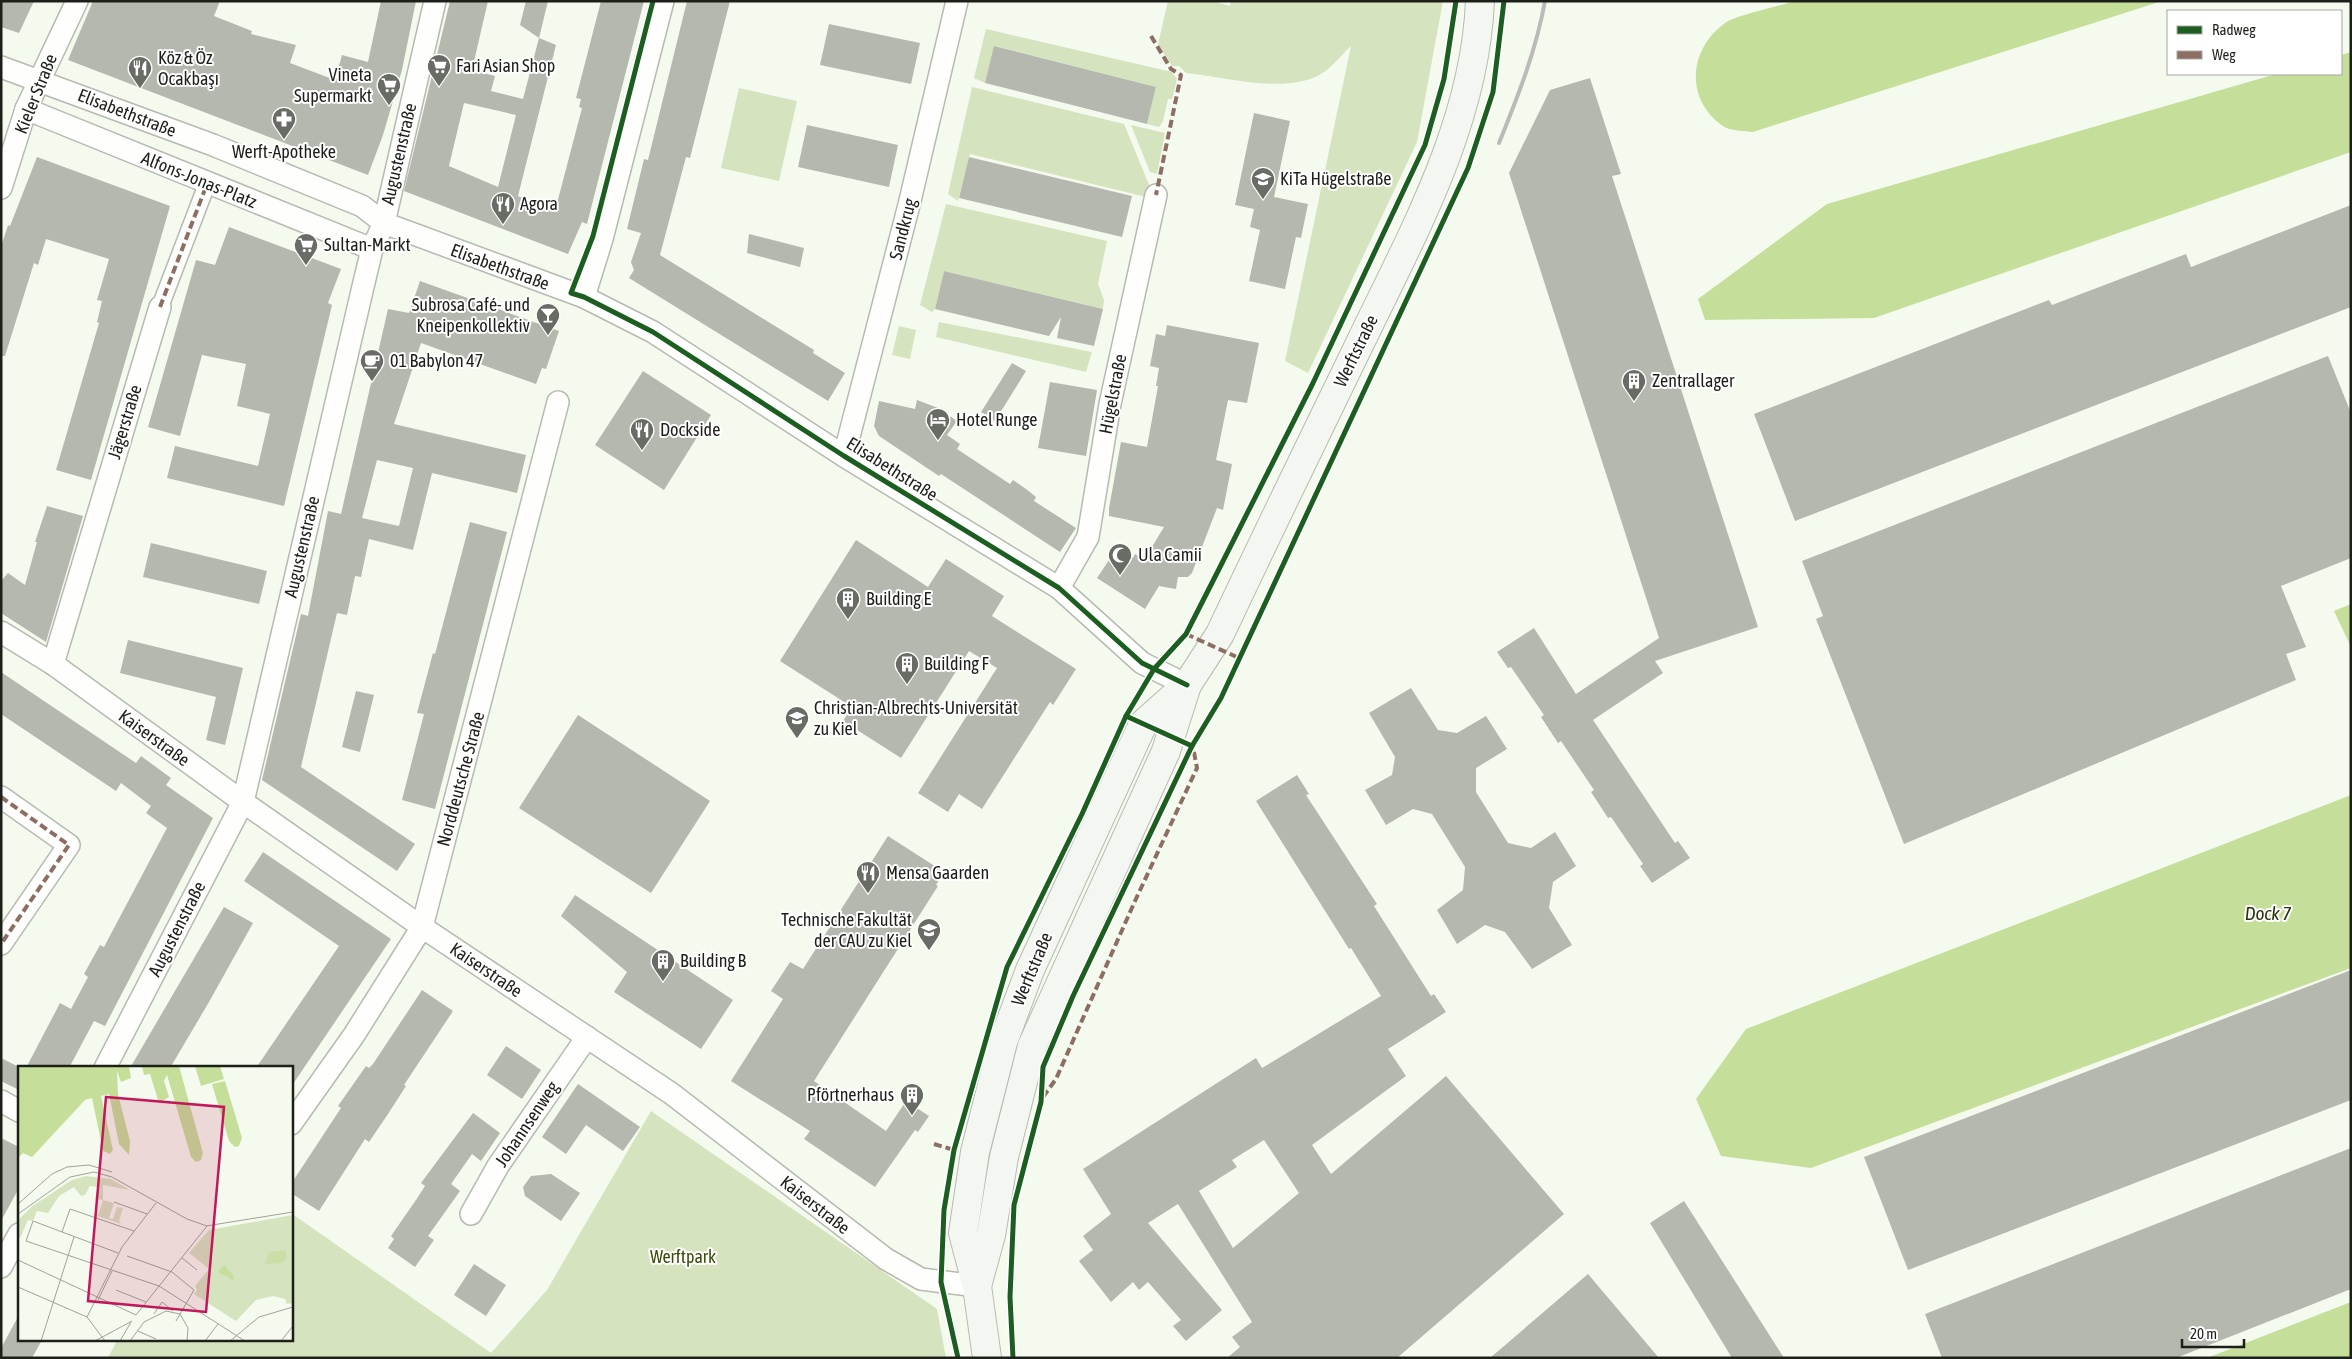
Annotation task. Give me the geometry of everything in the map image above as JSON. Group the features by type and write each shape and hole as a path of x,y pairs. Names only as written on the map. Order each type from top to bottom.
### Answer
{"main road":[{"name":"Werftstraße","path":"987,1358 977,1286 991,1235 1004,1157 1032,1046 1169,744 1187,685 1220,634 1391,279 1447,157 1469,84 1480,1"}],"street":[{"name":"Kieler Straße","path":"1,188 26,109 77,1"},
{"name":"Augustenstraße","path":"106,1066 243,802 372,249 384,223 435,1"},
{"path":"584,297 602,239 663,1"},
{"name":"Sandkrug","path":"844,456 909,205 957,1"},
{"name":"Elisabethstraße","path":"1,67 213,146 362,206 384,223 584,297 653,332 844,456 1059,588 1142,663 1187,685"},
{"name":"Alfons-Jonas-Platz","path":"26,109 207,184 372,249"},
{"name":"Jägerstraße","path":"52,664 160,307 207,184"},
{"name":"Hügelstraße","path":"1059,588 1088,537 1110,404 1156,195"},
{"name":"Norddeutsche Straße","path":"292,1123 354,1035 422,927 558,402"},
{"name":"Kaiserstraße","path":"1,632 52,664 243,802 422,927 672,1094 886,1259 921,1279 977,1286"},
{"path":"1,797 69,845 1,944"},
{"name":"Johannsenweg","path":"471,1214 498,1166 587,1036"},
{"path":"1,1101 18,1110"},
{"path":"1,1267 18,1236"}],"green space":[{"path":"1168,1 1213,1 1230,6 1231,1 1443,1 1417,142 1308,373 1285,361 1351,46 1324,72 1313,78 1298,82 1266,84 1186,73 1179,66 1172,66 1158,44"},
{"path":"986,29 1172,72 1177,79 1172,99 1168,99 1163,121 1159,127 1147,124 1156,87 995,46 985,83 974,78"},
{"path":"972,87 1124,124 1152,192 1150,198 970,154 958,201 948,194"},
{"path":"739,88 797,101 779,181 721,168"},
{"path":"1131,125 1165,133 1157,174 1150,172"},
{"path":"946,204 1107,241 1098,284 1104,300 1103,309 944,271 935,309 932,312 920,305"},
{"path":"939,322 1092,352 1086,372 936,337"},
{"path":"899,326 916,330 910,359 892,355"},
{"name":"Werftpark","path":"651,1111 937,1309 946,1358 108,1358 116,1342 292,1342 292,1214 491,1353 547,1290"}],"water":[{"path":"1795,1 2162,1 1753,132 1726,128 1710,115 1702,102 1697,88 1698,60 1704,46 1713,34 1731,20"},
{"path":"2351,52 2351,152 1874,318 1705,320 1698,299 1827,204 2273,75 2342,75 2342,55"},
{"path":"2351,604 2351,647 2334,611"},
{"name":"Dock 7","path":"2351,795 2351,968 1811,1168 1721,1156 1696,1099 1746,1029"},
{"path":"2351,1302 2351,1358 2207,1358"}],"building":[{"path":"1,1 34,1 19,33 1,27"},
{"path":"93,1 220,1 214,16 252,31 251,34 296,45 290,63 335,80 342,55 368,62 381,1 416,1 402,70 383,135 368,175 68,60"},
{"path":"450,1 488,1 472,70 495,76 491,91 523,99 539,38 556,45 518,196 555,211 582,108 579,107 581,99 576,98 601,1 644,1 587,224 582,222 568,254 404,191","holes":["464,103 516,115 498,187 449,166"]},
{"path":"526,1 548,1 539,38 520,25"},
{"path":"687,1 730,1 690,158 686,157 660,255 814,350 813,353 845,373 828,401 629,278 634,270 631,262 641,233 627,229 644,159 648,160"},
{"path":"829,24 920,43 911,84 820,65"},
{"path":"994,46 1156,87 1147,124 985,83"},
{"name":"Zentrallager","path":"1590,78 1621,174 1612,176 1758,627 1655,661 1663,673 1593,720 1675,843 1678,841 1690,858 1652,883 1640,866 1643,864 1611,817 1608,818 1591,792 1594,790 1561,741 1558,743 1541,717 1544,715 1511,667 1508,668 1497,652 1534,628 1576,694 1659,638 1509,173 1550,90"},
{"name":"KiTa Hügelstraße","path":"1254,113 1290,121 1274,197 1308,204 1301,238 1296,237 1285,289 1249,281 1260,230 1250,227 1254,209 1235,205"},
{"path":"807,125 898,145 889,187 798,167"},
{"path":"37,157 170,206 91,480 56,470 99,323 97,322 102,301 97,300 109,259 46,239 38,265 34,263 5,356 1,356 1,247 8,225 10,226"},
{"path":"969,157 1132,196 1122,237 959,198"},
{"path":"2351,205 2351,307 1795,521 1754,414 2049,300 2052,305 2186,254 2191,267"},
{"path":"229,227 341,269 328,303 332,305 284,506 167,478 175,446 258,466 270,414 237,406 246,364 202,355 180,436 148,427 196,260 215,265"},
{"path":"749,234 804,248 800,267 747,253"},
{"path":"944,271 1103,309 1094,346 1057,338 1061,317 1049,336 935,309"},
{"path":"420,281 559,331 546,369 542,368 536,384 421,343 394,424 526,455 517,493 432,473 413,550 369,539 361,577 355,576 347,615 337,613 301,767 415,844 397,871 262,780 301,614 308,616 328,511 341,514 388,309 409,313","holes":["377,460 413,468 399,526 362,518"]},
{"path":"1167,325 1259,343 1247,403 1228,400 1216,460 1232,464 1223,510 1217,508 1192,573 1188,577 1178,577 1176,589 1159,586 1145,609 1097,578 1117,548 1133,558 1135,554 1144,560 1164,527 1109,516 1109,508 1121,442 1147,447 1158,386 1156,386 1159,368 1150,366 1156,334 1165,336"},
{"path":"2328,356 2351,413 2351,558 2281,586 2306,647 2286,654 2296,680 1904,844 1816,619 1823,616 1802,561"},
{"path":"1012,363 1026,371 995,421 981,412"},
{"path":"643,371 711,415 664,490 595,445"},
{"path":"1050,382 1097,390 1086,456 1038,448"},
{"path":"917,400 938,408 957,421 947,435 960,444 957,449 1010,484 1013,480 1036,497 1034,501 1076,528 1060,552 879,436 874,426 879,401 915,409"},
{"path":"47,506 83,516 46,642 1,613 1,581 8,573 25,585 37,542 35,542"},
{"path":"470,522 507,532 435,809 402,800 424,714 417,713 433,653 435,654"},
{"path":"856,540 928,587 946,559 1004,596 992,616 1076,669 1053,705 1050,702 982,809 959,794 948,812 918,793 997,668 969,651 901,758 843,721 852,707 780,661"},
{"path":"151,543 267,571 259,604 143,577"},
{"path":"128,640 243,668 225,745 206,740 216,697 120,673"},
{"path":"1,672 136,763 141,756 171,778 166,785 213,818 105,1026 94,1021 70,1066 27,1066 60,1003 71,1009 88,977 84,974 100,945 104,947 167,828 146,813 151,806 121,783 116,791 1,714"},
{"path":"1411,688 1438,730 1457,733 1486,716 1507,749 1476,768 1476,792 1508,843 1531,848 1555,832 1576,866 1553,882 1549,908 1572,945 1532,969 1505,932 1485,925 1457,944 1437,910 1463,890 1465,867 1432,814 1413,809 1386,825 1365,790 1392,775 1395,757 1369,713"},
{"path":"356,691 374,695 360,752 342,747"},
{"path":"578,715 710,801 651,893 519,808"},
{"path":"1297,775 1309,794 1306,795 1377,904 1374,906 1431,996 1434,994 1446,1012 1388,1049 1406,1076 1312,1145 1331,1174 1446,1076 1564,1214 1397,1358 1227,1358 1240,1347 1232,1337 1252,1322 1178,1204 1148,1223 1222,1310 1186,1341 1173,1326 1181,1320 1148,1282 1139,1290 1133,1282 1111,1302 1079,1261 1093,1250 1083,1236 1111,1214 1083,1169 1256,1058 1262,1068 1381,996 1351,948 1349,949 1256,801","holes":["1264,1140 1299,1193 1233,1248 1199,1191 1237,1167 1232,1160"]},
{"path":"888,836 944,872 936,885 938,886 814,1081 886,1131 906,1101 929,1116 918,1132 915,1130 875,1187 804,1139 810,1131 731,1081 783,999 771,991 790,962 803,969"},
{"path":"263,852 391,939 292,1086 292,1066 257,1066 339,946 244,881"},
{"name":"Building B","path":"575,895 733,1000 701,1049 614,992 627,972 561,916"},
{"path":"224,907 253,923 171,1066 131,1066"},
{"path":"2351,970 2351,1100 1908,1270 1864,1157"},
{"path":"422,990 453,1011 404,1085 406,1086 388,1114 369,1142 365,1139 319,1211 292,1194 292,1182 341,1108 338,1106 366,1066 369,1068"},
{"path":"506,1046 541,1070 522,1099 487,1075"},
{"path":"1,1058 18,1066 18,1090 1,1081"},
{"path":"578,1084 640,1127 623,1151 586,1125 566,1154 542,1137"},
{"path":"473,1113 500,1133 481,1161 472,1154 451,1184 460,1191 428,1236 434,1240 415,1267 388,1248 394,1239 391,1236 425,1186 421,1183"},
{"path":"1,1138 18,1146 18,1190 1,1221"},
{"path":"2351,1148 2351,1289 2176,1358 1942,1358 1925,1314"},
{"path":"551,1174 580,1193 561,1221 525,1196 523,1187 531,1176"},
{"path":"1684,1201 1784,1358 1732,1358 1650,1223"},
{"path":"474,1264 506,1285 486,1316 454,1295"},
{"path":"1588,1274 1659,1358 1490,1358"},
{"path":"18,1317 18,1342 41,1342 32,1358 1,1358 1,1348"}],"railway":[{"path":"1499,143 1532,56 1545,1"}],"marked path":[{"path":"1151,36 1171,69 1181,75 1156,195"},
{"path":"160,307 207,184"},
{"path":"1186,634 1239,658"},
{"path":"1043,1097 1056,1079 1135,901 1197,768 1193,747"},
{"path":"1,797 69,845 1,944"},
{"path":"934,1144 954,1150"}],"cycle path":[{"path":"653,1 593,236 571,293 584,297 653,332 844,456 1059,588 1142,663 1187,685"},
{"path":"958,1358 941,1282 944,1210 954,1150 1007,967 1082,814 1126,716 1154,669 1186,634 1313,383 1425,145 1444,79 1456,1"},
{"path":"1013,1358 1010,1297 1014,1205 1041,1102 1043,1067 1073,996 1192,746 1221,698 1468,168 1493,92 1504,1"},
{"path":"1126,716 1192,746"}],"place":[{"name":"Fari Asian Shop","path":"439,87"},
{"name":"Köz & Öz Ocakbaşı","path":"140,89"},
{"name":"Vineta Supermarkt","path":"389,106"},
{"name":"Werft-Apotheke","path":"284,140"},
{"name":"KiTa Hügelstraße","path":"1263,200"},
{"name":"Agora","path":"503,225"},
{"name":"Sultan-Markt","path":"306,266"},
{"name":"Subrosa Café- und Kneipenkollektiv","path":"548,336"},
{"name":"01 Babylon 47","path":"372,382"},
{"name":"Zentrallager","path":"1634,402"},
{"name":"Hotel Runge","path":"938,441"},
{"name":"Dockside","path":"642,451"},
{"name":"Ula Camii","path":"1120,576"},
{"name":"Building E","path":"848,620"},
{"name":"Building F","path":"907,685"},
{"name":"Christian-Albrechts-Universität zu Kiel","path":"797,739"},
{"name":"Mensa Gaarden","path":"868,894"},
{"name":"Technische Fakultät der CAU zu Kiel","path":"929,951"},
{"name":"Building B","path":"663,982"},
{"name":"Pförtnerhaus","path":"912,1116"}]}
